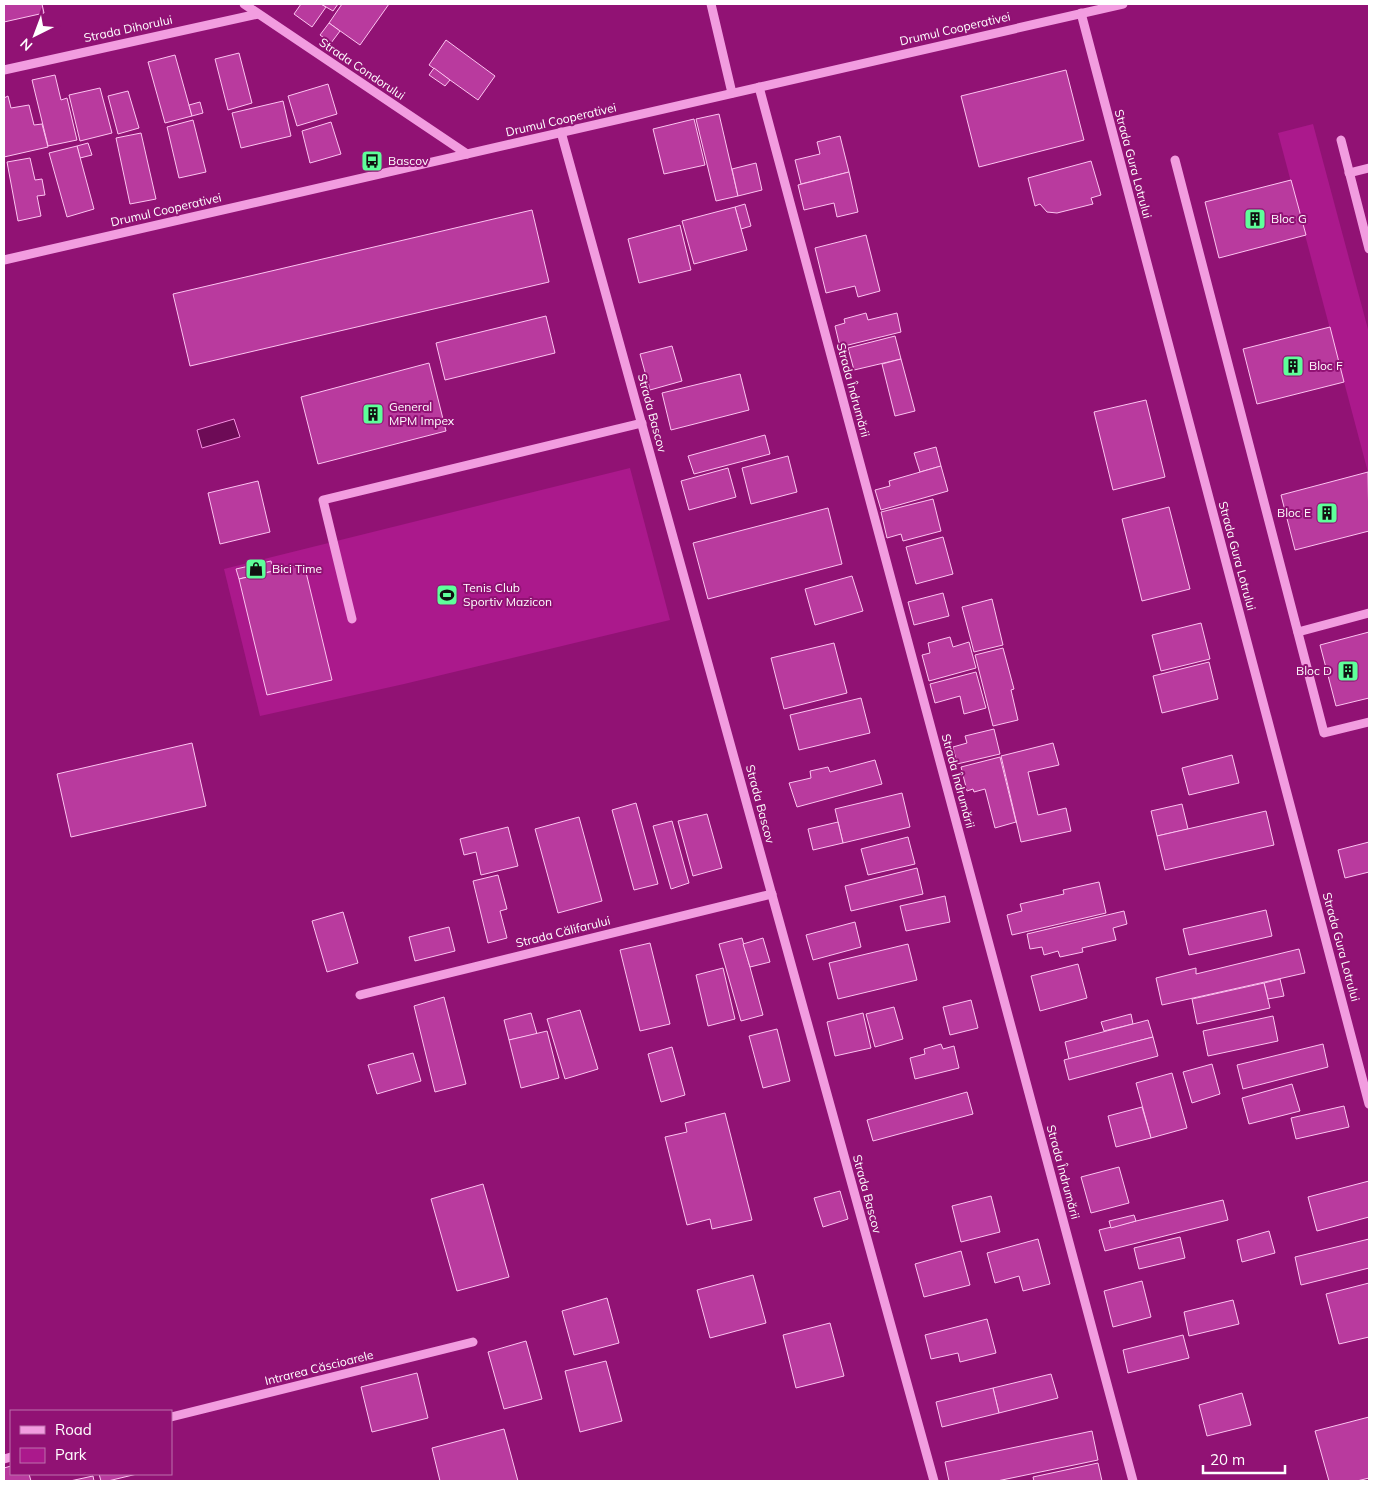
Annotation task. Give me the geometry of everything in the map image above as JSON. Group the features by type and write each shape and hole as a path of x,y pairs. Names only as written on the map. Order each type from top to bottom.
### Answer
{"street":[{"name":"Strada Condorului","path":"244,4 467,154"},
{"path":"711,4 732,94"},
{"name":"Drumul Cooperativei","path":"4,260 1123,4"},
{"name":"Strada Gura Lotrului","path":"1081,13 1369,1104"},
{"name":"Strada Dihorului","path":"4,70 258,14"},
{"name":"Strada Îndrumării","path":"759,87 1132,1481"},
{"name":"Strada Bascov","path":"561,132 934,1481"},
{"path":"1341,140 1369,249"},
{"path":"1175,160 1324,733 1369,722"},
{"path":"1349,173 1369,168"},
{"path":"352,619 323,500 642,423"},
{"path":"1298,632 1369,613"},
{"name":"Strada Călifarului","path":"360,995 772,894"},
{"name":"Intrarea Căscioarele","path":"172,1417 473,1342"}],"green space":[{"path":"1313,124 1369,333 1369,476 1278,133"},
{"name":"Tenis Club Sportiv Mazicon","path":"630,468 670,620 404,684 260,716 224,569"}],"shaded area":[{"path":"234,419 240,437 202,448 197,430"}],"building":[{"path":"4,4 42,4 44,13 4,22"},
{"path":"301,4 321,4 326,7 312,27 294,14"},
{"path":"321,4 338,4 333,11"},
{"path":"342,4 389,4 360,45 329,23"},
{"path":"329,23 340,31 331,43 320,35"},
{"path":"446,40 495,76 478,100 429,65"},
{"path":"239,53 252,103 228,110 215,59"},
{"path":"175,55 192,116 165,123 148,62"},
{"path":"434,68 450,80 445,86 429,75"},
{"path":"1066,70 1084,140 979,167 961,96"},
{"path":"55,75 61,100 67,98 77,140 48,146 32,80"},
{"path":"328,84 337,114 297,126 288,96"},
{"path":"100,88 112,133 80,141 69,95"},
{"path":"128,91 139,128 118,134 108,96"},
{"path":"8,96 11,108 29,105 34,125 42,124 48,147 4,157 4,98"},
{"path":"283,101 291,136 241,148 232,113"},
{"path":"200,102 203,113 192,116 189,105"},
{"path":"719,114 738,196 716,201 696,119"},
{"path":"694,119 705,165 664,174 653,129"},
{"path":"193,120 206,172 179,178 167,127"},
{"path":"331,122 341,154 310,163 302,131"},
{"path":"141,133 156,199 130,204 116,138"},
{"path":"840,136 849,172 801,184 795,160 820,154 817,142"},
{"path":"88,143 92,155 80,158 77,146"},
{"path":"77,146 94,209 67,217 49,153"},
{"path":"30,158 35,180 42,179 45,195 37,196 41,216 18,221 7,162"},
{"path":"1091,161 1101,195 1091,198 1093,204 1057,213 1047,212 1040,204 1035,206 1028,178"},
{"path":"756,163 762,190 738,196 732,169"},
{"path":"849,172 858,212 837,217 834,203 804,210 798,185"},
{"name":"Bloc G","path":"1291,180 1306,235 1219,258 1205,202"},
{"path":"745,204 751,226 741,229 735,207"},
{"path":"735,207 747,250 694,264 682,221"},
{"path":"532,210 549,282 190,366 173,294"},
{"path":"680,225 691,270 639,283 628,239"},
{"path":"866,235 880,291 858,297 855,286 826,293 815,248"},
{"path":"866,313 868,320 897,313 901,332 840,347 835,326 845,323 844,319"},
{"path":"546,316 555,353 445,380 436,343"},
{"name":"Bloc F","path":"1330,327 1344,382 1257,404 1243,349"},
{"path":"895,336 901,359 854,370 848,348"},
{"path":"672,346 682,381 650,390 640,354"},
{"path":"901,359 915,411 895,416 882,364"},
{"name":"General MPM Impex","path":"429,363 446,431 318,464 301,397"},
{"path":"740,374 749,410 671,430 662,393"},
{"path":"1146,400 1165,477 1113,490 1094,412"},
{"path":"765,435 770,454 694,474 688,456"},
{"path":"936,447 941,466 920,472 914,453"},
{"path":"788,456 797,492 751,504 742,468"},
{"path":"941,466 948,491 881,510 875,490 890,486 889,481"},
{"path":"728,468 736,497 689,510 681,481"},
{"name":"Bloc E","path":"1368,472 1369,531 1295,550 1281,495"},
{"path":"258,481 270,532 220,544 208,493"},
{"path":"933,499 941,531 903,541 901,534 887,538 881,512"},
{"path":"1169,507 1190,589 1142,601 1122,519"},
{"path":"828,508 842,564 708,599 693,543"},
{"path":"943,537 953,574 916,584 906,547"},
{"path":"271,561 273,571 239,579 236,569"},
{"path":"304,564 332,680 267,695 239,579"},
{"path":"852,576 863,611 815,625 805,589"},
{"path":"943,593 949,616 914,625 908,602"},
{"path":"992,599 1003,645 974,652 962,607"},
{"path":"1201,623 1210,659 1161,671 1152,635"},
{"name":"Bloc D","path":"1369,632 1369,698 1336,706 1320,645"},
{"path":"950,637 953,647 969,642 976,668 929,681 922,655 930,653 928,643"},
{"path":"834,643 847,693 784,709 771,658"},
{"path":"1003,648 1014,689 1011,690 1018,720 993,726 975,655"},
{"path":"1209,662 1218,699 1162,713 1153,676"},
{"path":"976,672 986,708 964,714 960,696 935,703 930,684"},
{"path":"861,698 870,733 799,750 790,715"},
{"path":"994,729 1000,754 957,764 953,747 967,743 965,736"},
{"path":"192,743 206,806 71,837 57,774"},
{"path":"1053,743 1059,765 1028,772 1038,815 1066,808 1071,831 1021,842 1001,756"},
{"path":"1232,755 1239,783 1189,795 1182,768"},
{"path":"1000,757 1016,822 995,828 985,789 974,792 973,789 967,791 961,767"},
{"path":"875,760 882,784 797,807 789,783 811,778 810,771 828,767 830,772"},
{"path":"902,793 910,827 843,843 835,809"},
{"path":"636,803 658,884 634,890 612,810"},
{"path":"1182,804 1188,829 1157,836 1151,811"},
{"path":"1266,811 1274,845 1165,870 1157,836"},
{"path":"707,814 722,868 693,876 678,821"},
{"path":"579,817 602,901 558,913 535,829"},
{"path":"672,821 689,883 671,889 653,826"},
{"path":"838,822 843,843 813,850 808,829"},
{"path":"508,827 518,866 481,875 476,852 464,855 460,839"},
{"path":"908,837 915,864 868,875 861,849"},
{"path":"1369,842 1369,872 1345,878 1338,850"},
{"path":"917,868 923,894 851,911 845,886"},
{"path":"498,875 507,909 500,911 507,938 488,943 473,881"},
{"path":"1099,882 1106,913 1012,935 1007,915 1022,911 1020,904 1064,894 1063,890"},
{"path":"945,896 950,922 906,931 900,906"},
{"path":"1266,910 1272,936 1189,955 1183,929"},
{"path":"1124,911 1127,924 1113,928 1116,940 1082,948 1083,952 1060,957 1058,951 1044,955 1042,947 1030,949 1027,934"},
{"path":"343,912 358,963 327,972 312,921"},
{"path":"855,922 861,947 813,960 806,935"},
{"path":"449,927 455,951 415,961 409,937"},
{"path":"742,938 763,1015 741,1021 719,944"},
{"path":"763,938 770,962 750,967 743,944"},
{"path":"650,943 670,1024 640,1031 620,950"},
{"path":"908,944 917,980 838,999 829,963"},
{"path":"1299,949 1305,973 1162,1005 1156,978 1196,968 1196,974"},
{"path":"1078,964 1087,998 1040,1011 1031,976"},
{"path":"723,968 735,1019 708,1026 696,975"},
{"path":"1280,979 1284,996 1268,999 1264,983"},
{"path":"1264,983 1270,1008 1197,1024 1192,999"},
{"path":"444,997 466,1084 435,1092 414,1006"},
{"path":"971,1000 978,1028 950,1035 943,1007"},
{"path":"894,1007 903,1039 875,1047 866,1014"},
{"path":"580,1010 598,1069 565,1079 547,1019"},
{"path":"531,1013 537,1034 509,1040 504,1020"},
{"path":"863,1013 871,1048 835,1056 827,1022"},
{"path":"1131,1014 1133,1024 1104,1031 1101,1022"},
{"path":"1273,1016 1278,1041 1208,1056 1203,1031"},
{"path":"1148,1020 1153,1037 1069,1059 1065,1042"},
{"path":"777,1029 790,1081 763,1088 749,1036"},
{"path":"547,1031 559,1078 521,1088 509,1040"},
{"path":"1153,1037 1158,1056 1069,1080 1064,1060"},
{"path":"941,1044 943,1049 954,1046 959,1068 915,1079 910,1058 925,1054 924,1049"},
{"path":"1323,1044 1328,1067 1243,1089 1237,1065"},
{"path":"672,1047 685,1095 661,1102 648,1054"},
{"path":"413,1053 421,1081 377,1094 368,1065"},
{"path":"1212,1064 1220,1094 1192,1103 1183,1072"},
{"path":"1172,1073 1187,1128 1151,1138 1136,1083"},
{"path":"1292,1084 1300,1111 1249,1124 1242,1098"},
{"path":"967,1092 973,1114 873,1141 867,1120"},
{"path":"1344,1106 1349,1127 1296,1139 1291,1118"},
{"path":"1142,1107 1151,1138 1116,1147 1108,1116"},
{"path":"725,1113 752,1220 712,1229 710,1219 687,1225 665,1137 687,1132 685,1123"},
{"path":"1119,1167 1129,1203 1091,1213 1081,1177"},
{"path":"1369,1181 1369,1217 1317,1231 1308,1197"},
{"path":"483,1184 509,1277 457,1291 431,1199"},
{"path":"840,1191 848,1219 823,1227 814,1198"},
{"path":"991,1196 1000,1232 961,1242 952,1206"},
{"path":"1223,1200 1228,1220 1105,1251 1099,1230"},
{"path":"1134,1215 1136,1221 1111,1228 1109,1221"},
{"path":"1269,1231 1275,1253 1242,1262 1237,1240"},
{"path":"1180,1237 1185,1258 1139,1269 1134,1248"},
{"path":"1038,1239 1050,1284 1023,1291 1019,1276 995,1283 987,1253"},
{"path":"1369,1239 1369,1268 1301,1285 1295,1257"},
{"path":"961,1251 970,1285 924,1297 915,1264"},
{"path":"753,1275 766,1323 710,1338 697,1290"},
{"path":"1142,1281 1151,1317 1113,1327 1104,1291"},
{"path":"1369,1283 1369,1337 1339,1344 1326,1294"},
{"path":"607,1298 619,1343 574,1355 562,1311"},
{"path":"1233,1300 1239,1324 1189,1336 1184,1312"},
{"path":"987,1319 996,1353 960,1362 958,1353 931,1359 925,1335"},
{"path":"830,1323 844,1376 796,1388 783,1335"},
{"path":"1183,1335 1189,1358 1128,1373 1123,1350"},
{"path":"526,1341 542,1399 504,1409 488,1352"},
{"path":"606,1361 622,1421 580,1432 565,1371"},
{"path":"417,1373 428,1418 372,1432 361,1387"},
{"path":"1051,1374 1058,1398 999,1413 993,1388"},
{"path":"993,1388 999,1413 942,1427 936,1402"},
{"path":"1242,1393 1251,1425 1207,1436 1199,1405"},
{"path":"1369,1417 1369,1478 1357,1481 1329,1481 1315,1431"},
{"path":"504,1429 518,1481 440,1481 432,1448"},
{"path":"1092,1431 1098,1460 997,1481 949,1481 945,1462"},
{"path":"1098,1463 1102,1481 1034,1481 1033,1477"},
{"path":"10,1466 10,1475 29,1475 31,1481 4,1481 4,1468"},
{"path":"99,1475 133,1475 108,1481 101,1481"},
{"path":"93,1476 94,1481 70,1481"}],"place":[{"name":"Bascov","path":"372,161"},
{"name":"Bloc G","path":"1255,219"},
{"name":"Bloc F","path":"1293,366"},
{"name":"General MPM Impex","path":"373,414"},
{"name":"Bloc E","path":"1327,513"},
{"name":"Bici Time","path":"256,569"},
{"name":"Tenis Club Sportiv Mazicon","path":"447,595"},
{"name":"Bloc D","path":"1348,671"}]}
